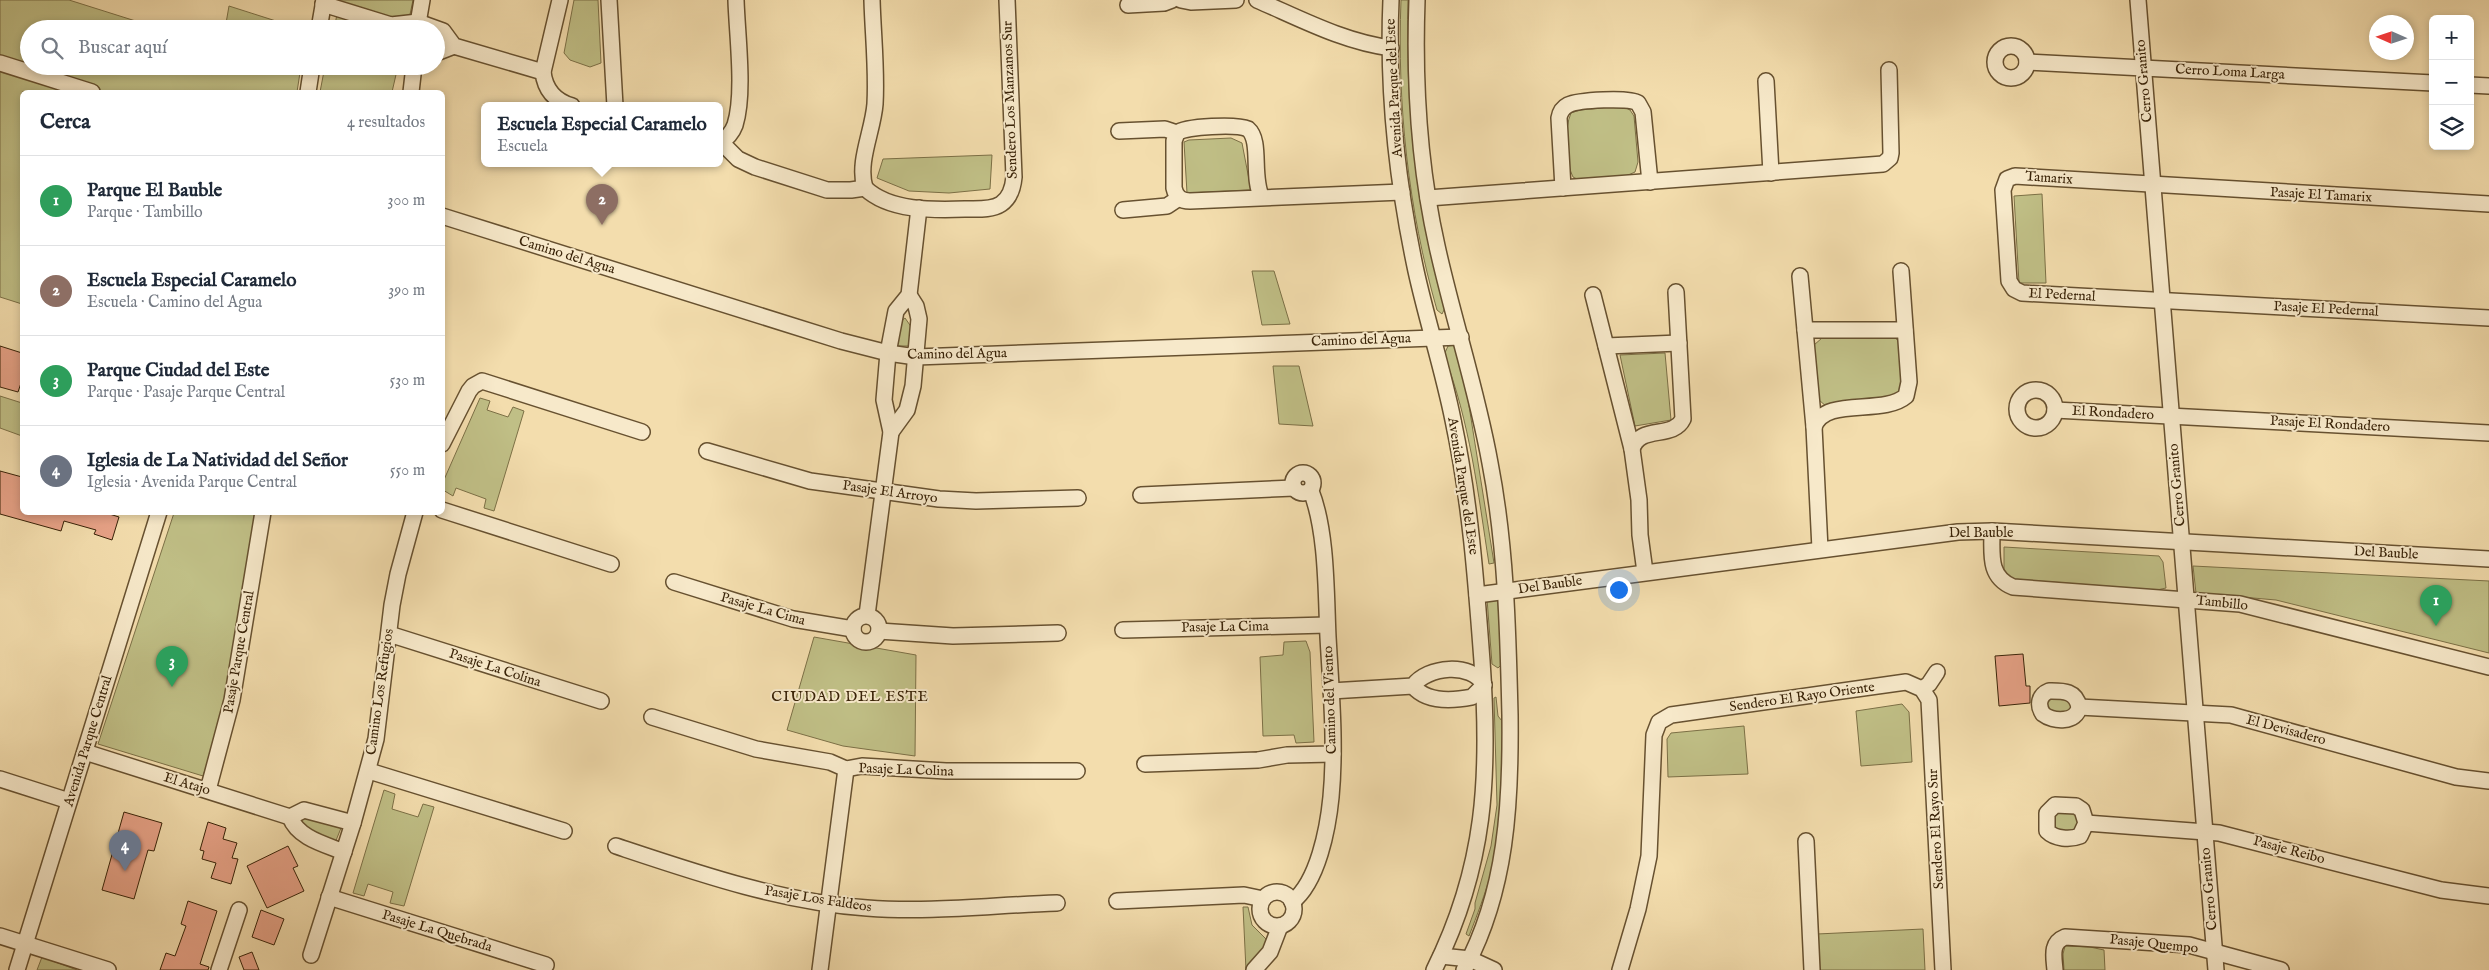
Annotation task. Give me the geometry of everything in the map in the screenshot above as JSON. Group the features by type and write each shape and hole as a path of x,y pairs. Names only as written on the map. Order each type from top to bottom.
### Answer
{"street":[{"path":"419,20 422,0"},
{"path":"560,0 543,72 549,91 561,102"},
{"path":"609,0 615,102"},
{"path":"723,140 727,138 735,125 738,100 736,0"},
{"path":"865,188 862,174 875,106 872,0"},
{"name":"Sendero Los Manzanos Sur","path":"919,208 985,208 1001,204 1011,192 1014,177 1007,0"},
{"path":"1128,5 1164,3 1172,0"},
{"path":"1181,0 1191,2 1236,0"},
{"path":"1257,0 1338,35 1365,44 1391,48"},
{"name":"Avenida Parque del Este","path":"1391,0 1394,126 1402,192 1416,272 1462,462 1477,595 1484,685 1486,769 1480,834 1465,896 1434,970"},
{"name":"Avenida Parque del Este","path":"1417,0 1417,103 1428,198 1437,245 1484,431 1494,483 1505,591 1509,685 1510,792 1504,847 1490,907 1467,964"},
{"name":"Cerro Granito","path":"2138,0 2216,970"},
{"path":"321,20 324,2 374,20"},
{"path":"445,34 454,46 543,72"},
{"path":"445,50 454,46"},
{"path":"0,62 20,69"},
{"name":"Cerro Loma Larga","path":"2027,62 2429,83"},
{"path":"1428,198 1879,165 1887,162 1891,153 1888,70"},
{"path":"40,75 86,90"},
{"path":"308,90 311,75"},
{"path":"411,90 413,75"},
{"path":"1766,82 1771,173"},
{"path":"2474,85 2489,86"},
{"path":"1563,188 1559,118 1562,109 1570,104 1626,99 1638,103 1643,112 1650,182"},
{"path":"1119,130 1165,129 1177,133 1190,128 1239,126 1248,129 1255,140 1255,177 1262,198"},
{"path":"1177,133 1174,141 1174,188 1179,198 1190,201 1402,192"},
{"path":"723,145 738,159 754,168 827,190 865,188 880,198 919,208 909,295 896,310 888,353 884,400 891,432 868,615"},
{"name":"Tamarix","path":"2006,239 2004,186 2011,177 2153,185"},
{"name":"Pasaje El Tamarix","path":"2153,185 2489,204"},
{"path":"1123,210 1167,206 1179,198"},
{"name":"Camino del Agua","path":"445,217 831,338 888,353 916,357 1461,336"},
{"name":"El Pedernal","path":"2006,239 2009,280 2014,289 2022,294 2162,300"},
{"path":"1814,427 1816,421 1826,412 1893,403 1906,396 1909,382 1901,271"},
{"path":"1800,276 1814,427 1820,549"},
{"path":"1632,449 1637,438 1644,434 1676,427 1683,419 1676,292"},
{"path":"1593,294 1624,425 1632,449 1639,500 1640,535 1645,572"},
{"path":"891,432 907,410 913,386 919,319 916,306 909,295"},
{"name":"Pasaje El Pedernal","path":"2162,300 2489,318"},
{"path":"1805,330 1905,330"},
{"path":"1606,346 1680,343"},
{"path":"446,426 469,390 478,383 491,383 642,432"},
{"name":"El Rondadero","path":"2055,410 2171,416"},
{"name":"Pasaje El Rondadero","path":"2171,416 2489,433"},
{"name":"Pasaje El Arroyo","path":"707,451 790,477 957,501 1078,498"},
{"name":"Camino del Viento","path":"1141,495 1294,488 1302,494 1311,491 1319,523 1327,625 1333,754 1331,799 1323,843 1310,878 1302,893 1292,902"},
{"path":"445,511 611,564"},
{"name":"Avenida Parque Central","path":"17,970 158,515"},
{"name":"Pasaje Parque Central","path":"208,790 232,700 263,515"},
{"name":"Camino Los Refugios","path":"311,955 369,771 379,723 388,634 398,574 414,515"},
{"name":"Del Bauble","path":"1477,595 1935,534 1992,531 2489,558"},
{"name":"Tambillo","path":"1992,531 1993,567 1995,573 2006,584 2013,587 2256,606 2489,667"},
{"name":"Pasaje La Cima","path":"674,582 793,619 853,629"},
{"path":"868,615 878,623 879,631 875,639 863,642 856,637 853,629 859,618 868,615"},
{"name":"Pasaje La Cima","path":"1123,630 1327,625"},
{"path":"879,631 953,636 1058,633"},
{"name":"Pasaje La Colina","path":"388,634 601,701"},
{"path":"1331,691 1413,686 1428,673 1464,671 1476,675 1484,685"},
{"path":"1922,689 1929,684 1937,672"},
{"name":"Sendero El Rayo Oriente","path":"1620,970 1638,909 1649,856 1654,735 1659,722 1671,715 1900,683 1912,683 1922,689"},
{"path":"1413,686 1424,696 1437,700 1472,697 1484,685 1509,685"},
{"name":"Sendero El Rayo Sur","path":"1922,689 1928,700 1943,970"},
{"name":"El Devisadero","path":"2079,706 2231,715 2456,777 2489,781"},
{"name":"Pasaje La Colina","path":"652,717 756,749 830,762 846,769 862,766 946,771 1077,771"},
{"name":"El Atajo","path":"85,752 290,816 304,810 353,823"},
{"path":"1145,764 1244,761 1287,755 1333,754"},
{"path":"820,970 846,769"},
{"path":"369,771 564,831"},
{"path":"0,779 69,801"},
{"path":"290,816 293,825 303,834 344,852"},
{"name":"Pasaje Reibo","path":"2086,823 2204,831 2232,835 2441,890 2489,896"},
{"path":"1806,842 1812,970"},
{"name":"Pasaje Los Faldeos","path":"616,846 724,881 829,904 904,909 1057,903"},
{"path":"1117,901 1244,895 1263,899 1276,892 1286,894 1292,902 1292,917 1280,926 1270,952 1254,970"},
{"name":"Pasaje La Quebrada","path":"329,897 546,964"},
{"path":"1263,899 1260,909 1262,919 1270,925 1280,926"},
{"path":"219,970 239,910"},
{"path":"0,936 108,970"},
{"name":"Pasaje Quempo","path":"2055,970 2054,952 2056,942 2065,937 2189,945 2280,970"},
{"path":"1441,956 1494,970"},
{"path":"1441,956 1450,970"}],"shaded area":[{"path":"0,0 69,0 132,20 20,20 20,75 300,75 297,90 20,90 20,303 0,297"},
{"path":"340,0 413,0 409,20 336,20"},
{"path":"574,0 598,0 601,63 590,67 570,60 564,53"},
{"path":"1401,0 1408,0 1408,78 1414,156 1427,232 1445,308 1442,314 1437,310 1427,272 1412,195 1403,117 1400,39"},
{"path":"229,6 273,20 227,20"},
{"path":"323,75 396,75 392,90 320,90"},
{"path":"1622,106 1630,110 1634,116 1638,162 1635,172 1626,176 1579,180 1573,177 1568,163 1566,145 1567,128 1571,113 1580,110"},
{"path":"1231,138 1242,143 1251,190 1187,193 1184,142 1189,140"},
{"path":"992,155 990,189 949,193 909,191 877,178 883,159"},
{"path":"2042,194 2046,283 2019,283 2014,196"},
{"path":"1252,271 1274,271 1290,324 1262,325"},
{"path":"905,318 912,328 911,346 897,346 901,321"},
{"path":"1892,336 1899,341 1902,385 1896,396 1827,407 1819,400 1814,345 1822,338"},
{"path":"1454,345 1466,387 1494,563 1489,564 1467,432 1444,355 1448,346"},
{"path":"1665,353 1671,420 1635,426 1620,355"},
{"path":"1273,366 1299,366 1313,426 1279,424"},
{"path":"0,396 20,402 20,435 0,428"},
{"path":"480,398 490,401 487,410 508,417 513,407 524,411 494,511 484,508 486,499 456,488 453,496 445,491 445,477"},
{"path":"173,515 257,515 230,679 203,776 98,744"},
{"path":"2004,547 2159,556 2163,562 2166,588 2157,590 2013,579 2004,571"},
{"path":"2193,566 2489,581 2489,653 2276,600 2196,593"},
{"path":"1487,599 1498,599 1502,664 1498,668 1492,664"},
{"path":"814,637 916,655 915,756 843,746 787,730"},
{"path":"1306,641 1310,652 1314,742 1296,743 1294,735 1263,736 1260,657 1283,655 1284,642"},
{"path":"2049,695 2073,699 2072,715 2046,713 2045,704"},
{"path":"1496,697 1498,716 1502,721 1504,806 1496,856 1469,936 1466,934 1475,909 1491,846 1497,805 1494,698"},
{"path":"1902,704 1909,712 1912,762 1861,766 1856,711"},
{"path":"1744,726 1748,774 1668,777 1667,739 1671,733"},
{"path":"384,790 395,794 392,809 418,817 423,804 434,807 404,906 390,903 393,892 368,884 364,896 353,893"},
{"path":"2057,810 2073,810 2080,816 2078,828 2074,835 2054,829 2052,820"},
{"path":"309,815 343,823 335,843 318,836 300,823 301,818"},
{"path":"1243,907 1248,907 1252,925 1266,939 1267,947 1246,970"},
{"path":"1923,929 1925,970 1819,970 1817,934"},
{"path":"2065,946 2090,947 2104,950 2105,970 2064,970 2063,954"},
{"path":"42,957 77,970 37,970"}],"building":[{"path":"0,346 20,352 20,386 18,392 0,387"},
{"path":"0,471 20,476 20,515 113,515 119,517 112,540 94,534 96,530 64,521 61,531 0,514"},
{"path":"2023,654 2026,686 2030,686 2030,703 1999,706 1995,656"},
{"path":"124,812 162,823 154,851 148,850 134,899 102,890"},
{"path":"208,822 226,828 223,839 237,843 232,858 238,859 231,884 211,878 216,863 202,859 204,851 200,850"},
{"path":"288,846 298,866 293,868 304,891 267,908 247,866"},
{"path":"188,901 217,911 200,964 209,967 208,970 160,970 166,953 175,956 186,926 181,924"},
{"path":"261,910 284,919 274,945 252,937"},
{"path":"252,952 259,970 244,970 239,957"}],"place":[{"name":"Escuela Especial Caramelo","path":"602,225"},
{"name":"Parque El Bauble","path":"2436,626"},
{"name":"Parque Ciudad del Este","path":"172,687"},
{"name":"Iglesia de La Natividad del Señor","path":"125,871"}],"district":[{"name":"CIUDAD DEL ESTE","path":"850,696"}]}
